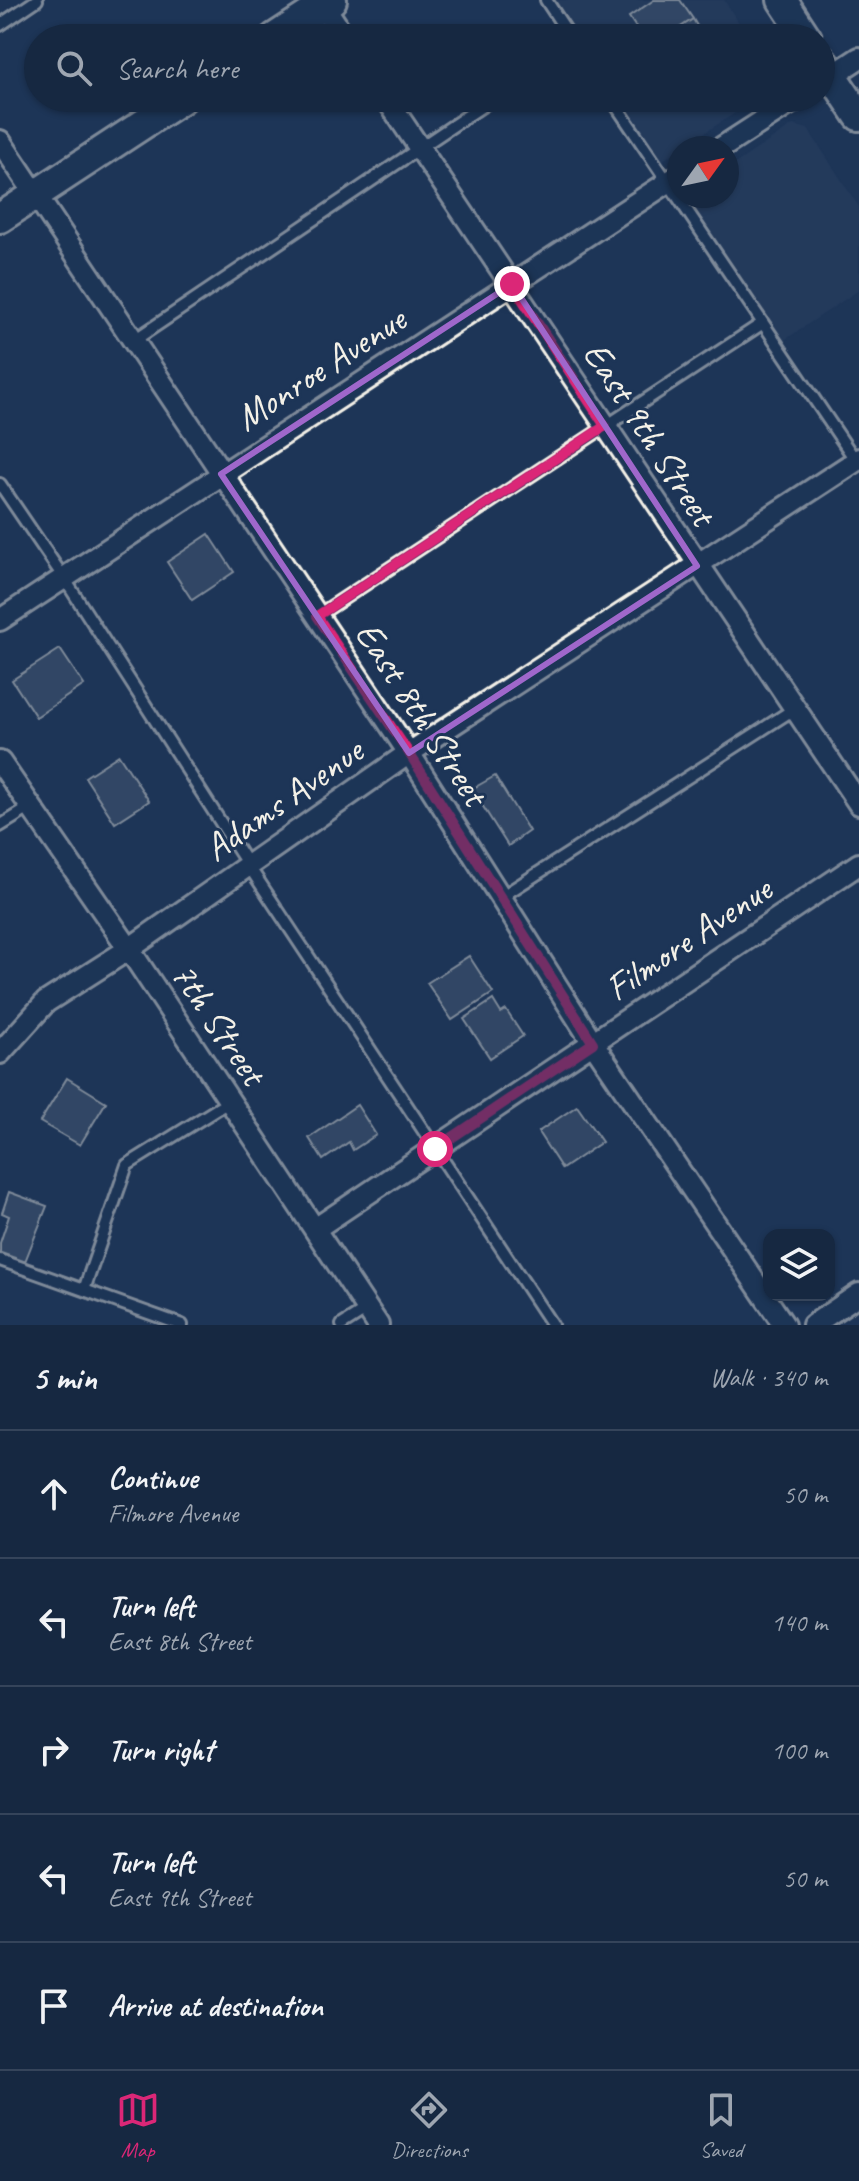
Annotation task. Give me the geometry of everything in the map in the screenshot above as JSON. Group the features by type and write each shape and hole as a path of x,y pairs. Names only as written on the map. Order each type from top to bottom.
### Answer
{"street":[{"path":"782,0 798,24"},
{"path":"294,24 325,2 337,24"},
{"path":"835,69 859,58"},
{"path":"835,86 859,116"},
{"path":"0,218 162,112"},
{"name":"East 9th Street","path":"395,112 859,804"},
{"path":"739,136 776,112"},
{"name":"East 8th Street","path":"0,141 409,753 593,1043 784,1325"},
{"name":"Monroe Avenue","path":"0,620 667,183"},
{"name":"Adams Avenue","path":"0,1053 46,1002 129,949 409,753 858,461"},
{"name":"7th Street","path":"0,762 129,949 372,1317"},
{"name":"Filmore Avenue","path":"315,1229 859,864"},
{"path":"813,1325 859,1294"}],"lane":[{"path":"0,25 37,0"},
{"path":"546,0 562,24"},
{"path":"133,341 474,112"},
{"path":"622,112 667,171"},
{"path":"691,208 763,323 858,461"},
{"path":"317,616 763,323"},
{"path":"0,484 552,1325"},
{"path":"501,897 794,709"},
{"path":"0,826 31,807"},
{"path":"84,1290 127,1165 230,1101"},
{"path":"0,1260 182,1325"},
{"path":"342,1325 372,1317"}],"highlighted area":[{"path":"512,284 697,566 409,753 221,474"}],"shaded area":[{"path":"555,0 724,0 740,24 571,24"},
{"path":"628,112 737,112 700,136 667,136 667,157 660,162"},
{"path":"793,125 808,129 859,207 859,290 783,341 693,208 739,208 739,161"}],"building":[{"path":"654,0 680,0 693,19 685,24 634,24 629,17"},
{"path":"209,534 234,572 192,600 167,562"},
{"path":"60,649 84,685 36,717 12,680"},
{"path":"119,755 149,801 115,823 85,777"},
{"path":"495,776 529,831 508,846 472,789"},
{"path":"469,956 493,993 452,1020 427,983"},
{"path":"493,1000 501,1013 506,1010 523,1036 490,1058 464,1019"},
{"path":"67,1078 106,1102 80,1145 40,1122"},
{"path":"357,1105 376,1135 353,1150 349,1142 323,1160 309,1138"},
{"path":"577,1106 602,1142 562,1169 538,1132"},
{"path":"9,1192 47,1206 24,1264 0,1253 9,1216 2,1213"}],"route":[{"path":"435,1149 593,1043 409,753 317,616 605,426 512,284"}]}
